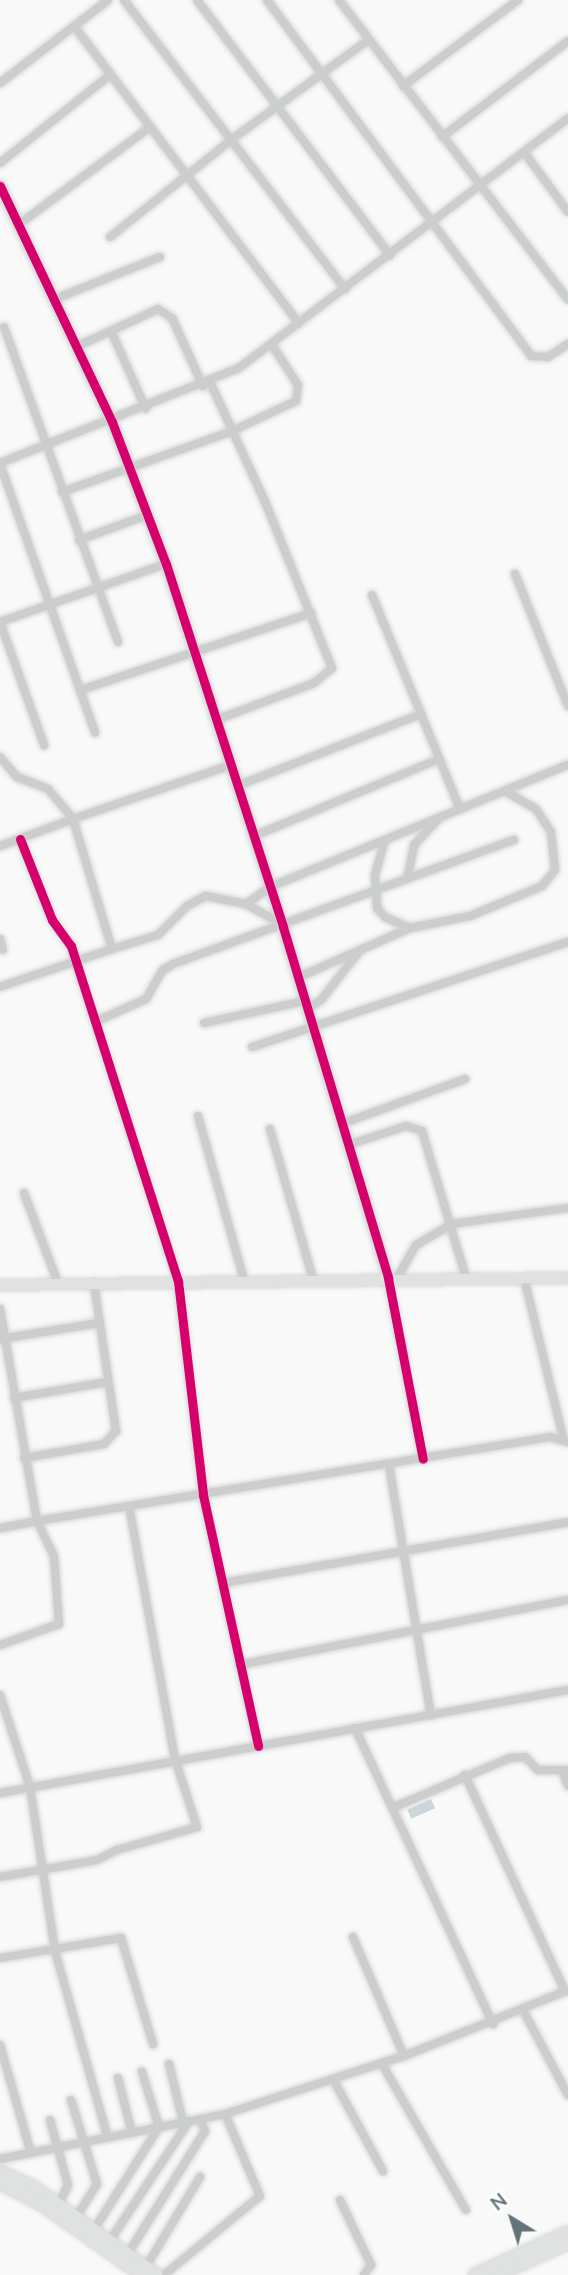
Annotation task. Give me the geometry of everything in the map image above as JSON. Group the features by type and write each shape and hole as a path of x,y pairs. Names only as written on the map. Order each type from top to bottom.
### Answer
{"main road":[{"path":"0,2172 60,2204 129,2252 144,2270"},
{"path":"0,2183 43,2205 144,2270 157,2275"},
{"path":"475,2275 568,2232"},
{"path":"497,2275 519,2271 567,2246"}],"street":[{"path":"0,83 108,0"},
{"path":"124,0 345,289"},
{"path":"197,0 390,255"},
{"path":"267,0 435,221 531,356 548,357 568,344"},
{"path":"339,0 479,187 568,300"},
{"path":"403,86 519,0"},
{"path":"74,26 299,324"},
{"path":"110,237 231,140 369,40"},
{"path":"442,137 568,41"},
{"path":"0,163 110,75"},
{"path":"95,733 52,604 0,464 206,384 272,345 568,118"},
{"path":"18,225 150,127"},
{"path":"524,152 568,212"},
{"path":"0,187 112,422 166,564 282,925 341,1124 392,1278 423,1459"},
{"path":"55,299 160,257"},
{"path":"78,346 158,309 167,313 230,432 312,613 331,664 330,672 314,683 216,720"},
{"path":"4,327 118,642"},
{"path":"111,331 146,409"},
{"path":"62,492 130,470 230,432 300,397 298,385 272,345"},
{"path":"79,540 147,515"},
{"path":"44,745 0,622 166,564"},
{"path":"515,574 568,706"},
{"path":"372,595 460,809"},
{"path":"80,690 195,655 312,613"},
{"path":"237,786 421,714"},
{"path":"0,757 17,777 48,789 73,820 112,949"},
{"path":"254,836 439,759"},
{"path":"0,846 230,765"},
{"path":"246,904 270,887 568,765"},
{"path":"297,978 410,928 470,916 529,893 552,877 557,858 551,832 536,809 507,792"},
{"path":"407,879 414,845 440,817"},
{"path":"20,839 52,920 71,946 77,962 178,1281 203,1495 258,1746"},
{"path":"385,840 374,891 381,913 410,928"},
{"path":"97,1021 146,999 167,967 514,840"},
{"path":"0,987 158,935 187,906 206,895 246,904 282,925"},
{"path":"0,939 4,950"},
{"path":"252,1047 313,1030 568,942"},
{"path":"204,1023 321,1000 360,950"},
{"path":"341,1124 465,1079"},
{"path":"198,1116 244,1280"},
{"path":"348,1145 415,1125 422,1130 467,1278"},
{"path":"270,1129 313,1279"},
{"path":"24,1193 58,1283"},
{"path":"392,1278 416,1245 452,1224 568,1208"},
{"path":"0,1285 392,1278 568,1278"},
{"path":"0,1528 423,1459 565,1439 524,1278"},
{"path":"24,1458 113,1438 116,1431 94,1283"},
{"path":"0,1309 2,1338 37,1521 54,1556 58,1624 0,1645"},
{"path":"2,1338 99,1323"},
{"path":"14,1398 107,1382"},
{"path":"389,1465 431,1715"},
{"path":"0,1877 97,1860 117,1850 197,1827 176,1759 129,1506"},
{"path":"223,1583 403,1554 568,1522"},
{"path":"239,1665 568,1600"},
{"path":"0,1793 568,1690"},
{"path":"0,1695 30,1787 55,1951 108,2138"},
{"path":"355,1728 493,2024"},
{"path":"392,1808 510,1758 525,1757 538,1770 565,1770 568,1786"},
{"path":"0,2159 225,2114 382,2064 493,2024 566,1991 465,1775"},
{"path":"0,1958 55,1951 113,1937 126,1943 153,2044"},
{"path":"353,1937 404,2056"},
{"path":"523,2010 568,2095"},
{"path":"0,2045 31,2153"},
{"path":"111,2239 186,2121 169,2064"},
{"path":"382,2064 466,2210"},
{"path":"95,2228 159,2127 142,2072"},
{"path":"118,2078 132,2133"},
{"path":"333,2079 383,2171"},
{"path":"71,2100 97,2187 77,2216"},
{"path":"164,2275 260,2196 225,2114"},
{"path":"129,2252 205,2131 200,2119"},
{"path":"50,2120 68,2185 60,2204"},
{"path":"144,2270 200,2177"},
{"path":"340,2200 371,2265 364,2275"}],"shaded area":[{"path":"431,1799 435,1808 411,1819 407,1810"}],"cycle path":[{"path":"0,186 112,422 166,564 283,927 388,1278 423,1459"},
{"path":"20,839 52,920 71,946 178,1281 203,1495 258,1746"}]}
